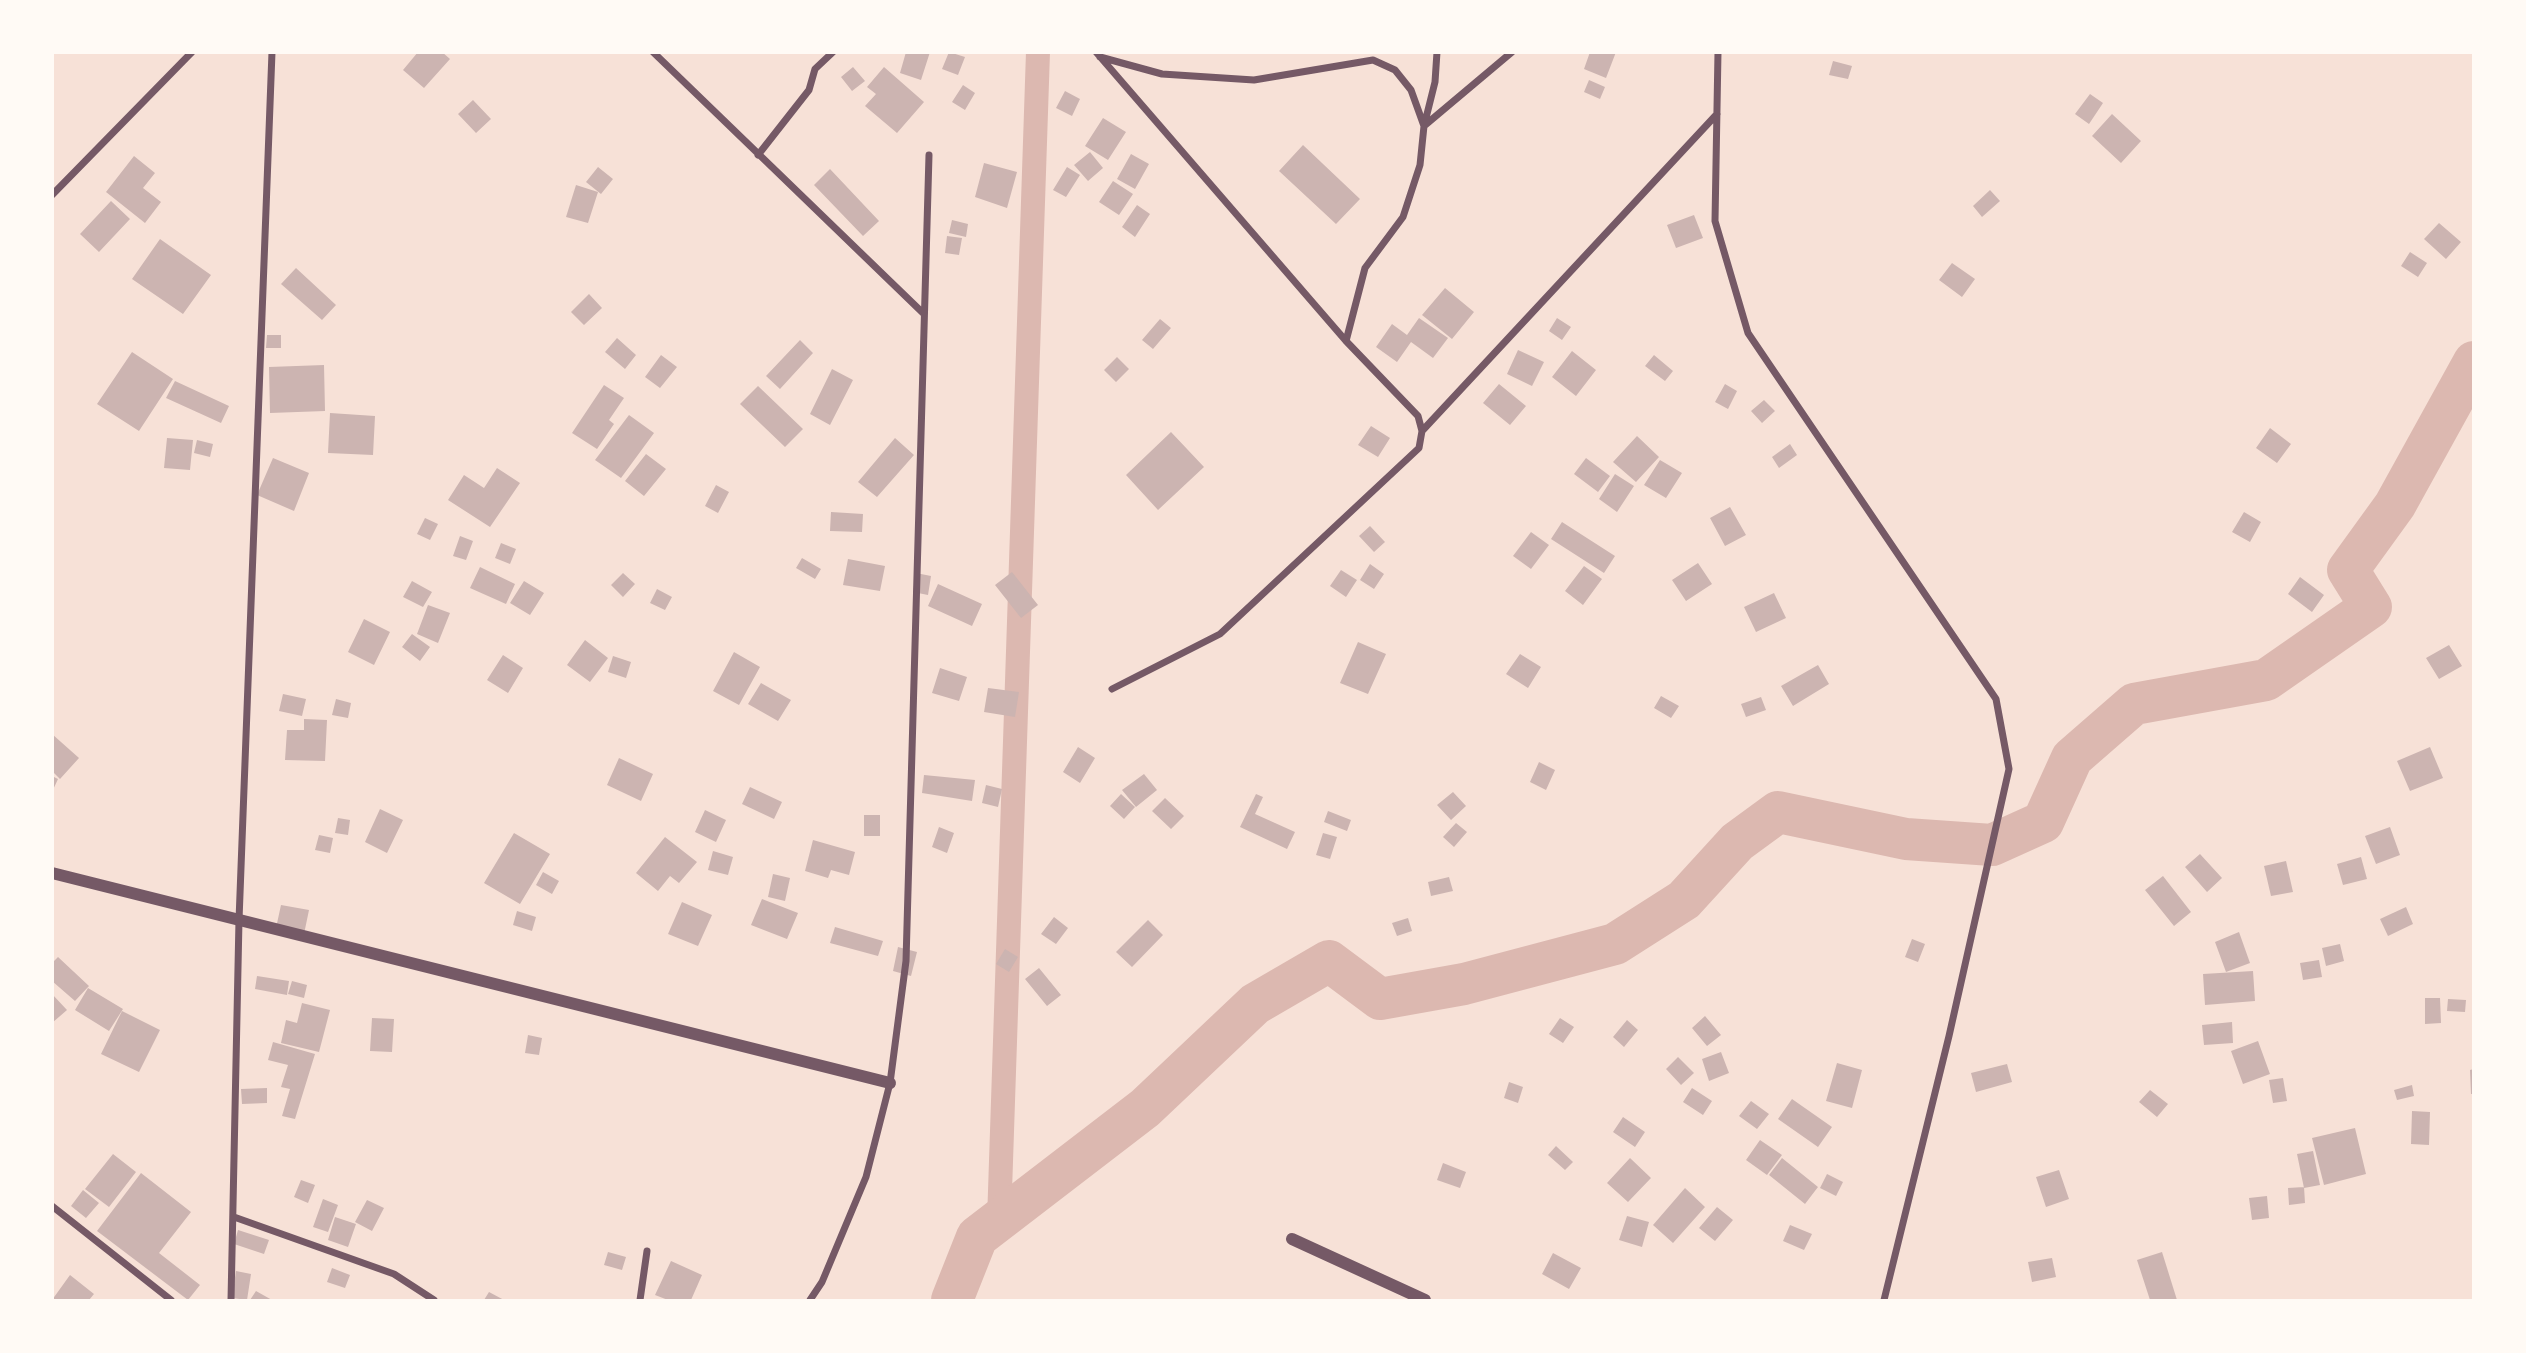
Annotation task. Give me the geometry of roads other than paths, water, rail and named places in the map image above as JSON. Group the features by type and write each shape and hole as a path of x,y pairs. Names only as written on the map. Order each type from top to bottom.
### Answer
{"street":[{"path":"52,195 192,52"},
{"path":"231,1300 239,920 272,52"},
{"path":"653,52 925,314"},
{"path":"758,155 809,90 815,69 833,52"},
{"path":"1346,341 1365,268 1403,217 1420,165 1424,126 1435,82 1437,52"},
{"path":"1424,126 1512,52"},
{"path":"1718,52 1715,221 1748,334 1996,699 2009,769 1949,1036 1884,1300"},
{"path":"1098,55 1162,74 1254,80 1373,60 1395,71 1411,90 1424,126"},
{"path":"1098,55 1346,341 1418,416 1422,431 1419,448 1220,634 1112,690"},
{"path":"1422,431 1717,114"},
{"path":"810,1300 822,1282 866,1177 890,1083 906,961 929,155"},
{"path":"52,873 890,1083"},
{"path":"52,1206 171,1300"},
{"path":"233,1217 394,1274 434,1300"},
{"path":"1292,1239 1425,1300"},
{"path":"640,1300 647,1251"}],"waterway":[{"path":"999,1221 1038,52"},
{"path":"952,1300 977,1237 1145,1108 1255,1004 1329,961 1380,999 1464,984 1615,944 1684,900 1737,842 1778,812 1906,839 1992,845 2043,822 2072,758 2134,704 2266,680 2371,607 2348,570 2395,505 2474,362"}]}
